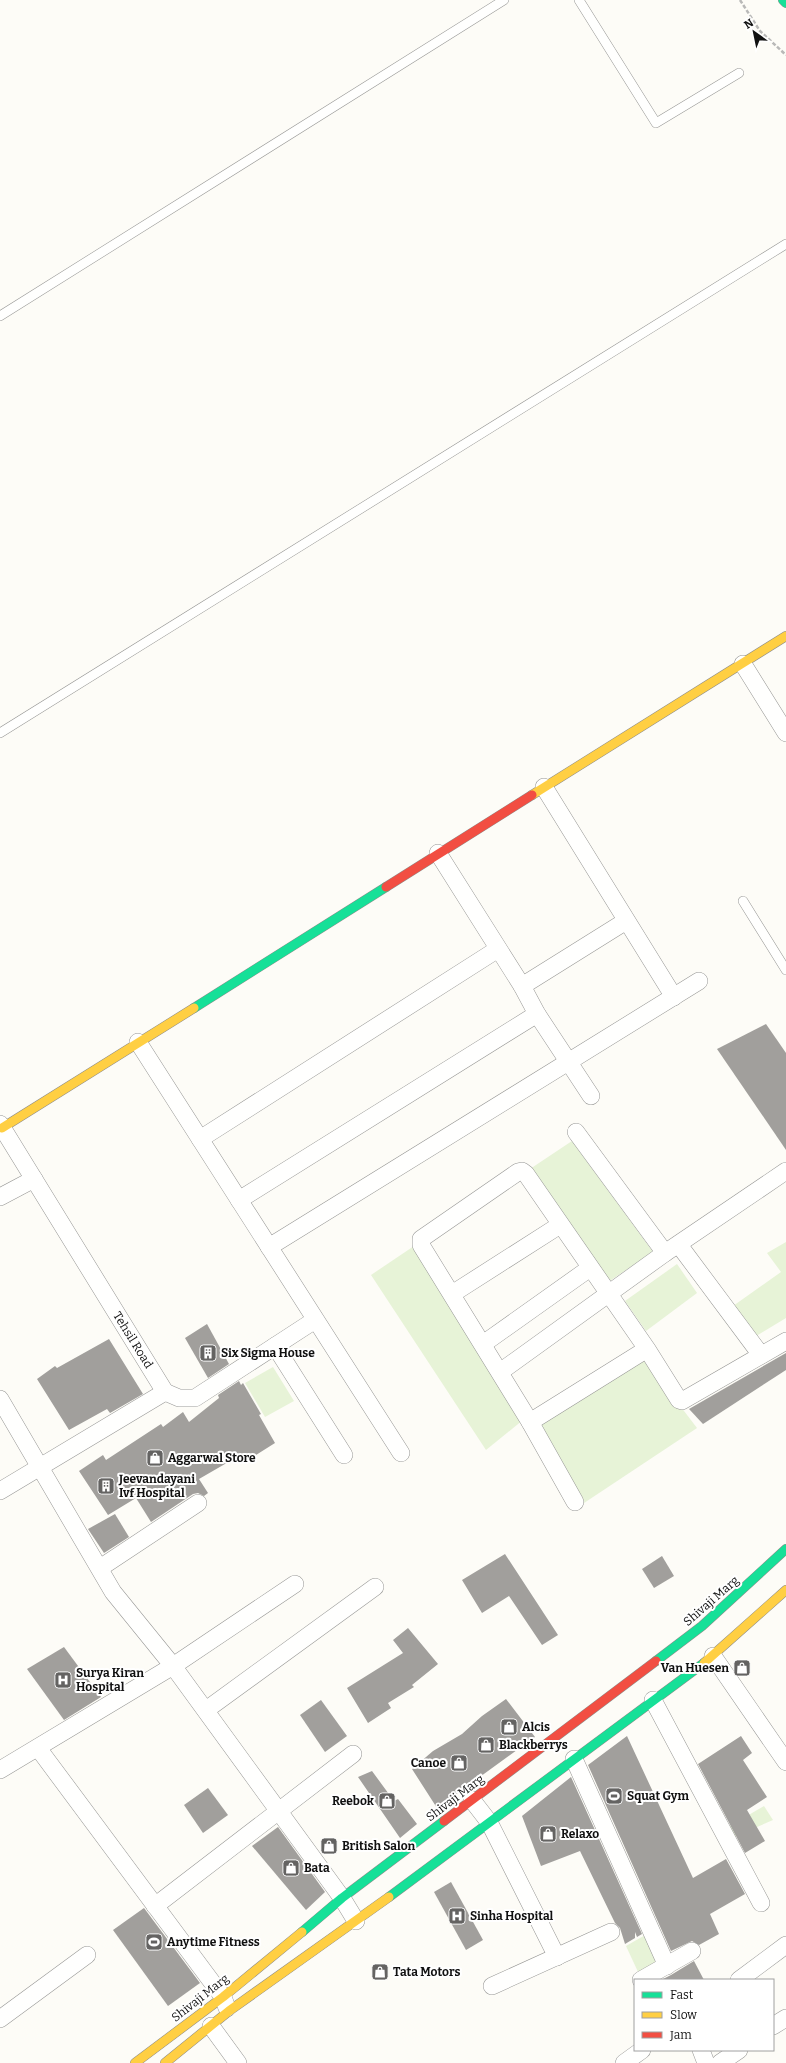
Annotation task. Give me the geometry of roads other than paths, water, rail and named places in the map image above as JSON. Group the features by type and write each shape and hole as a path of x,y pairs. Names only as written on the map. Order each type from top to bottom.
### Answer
{"main road":[{"path":"1,1126 138,1042 786,636"},
{"name":"Shivaji Marg","path":"165,2063 211,2026 226,2004 342,1898 702,1626 786,1549"},
{"name":"Shivaji Marg","path":"135,2063 356,1921 712,1656 786,1590"}],"street":[{"path":"742,664 786,733"},
{"path":"544,788 674,997"},
{"path":"438,853 522,986 537,1014 591,1096"},
{"path":"522,986 626,921"},
{"path":"200,1139 498,949"},
{"path":"268,1247 699,981"},
{"path":"240,1200 537,1014"},
{"path":"138,1042 240,1200 268,1247 400,1454"},
{"name":"Tehsil Road","path":"1,1126 165,1392"},
{"path":"576,1132 665,1253"},
{"path":"574,1502 530,1422 421,1245 421,1239 518,1172 522,1171 526,1174 682,1401 786,1341"},
{"path":"500,1372 665,1253 786,1171"},
{"path":"0,1197 34,1179"},
{"path":"452,1294 560,1225"},
{"path":"679,1244 761,1355"},
{"path":"483,1344 590,1268"},
{"path":"0,1491 165,1392 178,1398 195,1398 315,1320"},
{"path":"275,1346 344,1455"},
{"path":"530,1422 647,1349"},
{"path":"0,1399 114,1592 174,1666 342,1898 356,1921"},
{"path":"100,1568 198,1503"},
{"path":"0,1770 174,1666 295,1584"},
{"path":"206,1710 375,1587"},
{"path":"712,1656 786,1762"},
{"path":"653,1700 761,1903"},
{"path":"38,1748 226,2004"},
{"path":"155,1906 280,1812 353,1754"},
{"path":"574,1759 667,1966"},
{"path":"472,1800 489,1822 557,1957"},
{"path":"492,1986 611,1932"},
{"path":"740,1979 786,1945"},
{"path":"643,1979 692,1951"},
{"path":"0,2019 88,1955"},
{"path":"774,2025 786,2018"},
{"path":"211,2026 238,2063"},
{"path":"624,2063 641,2051"},
{"path":"701,2051 706,2063"},
{"path":"720,2063 738,2051"}],"lane":[{"path":"0,316 504,0"},
{"path":"579,0 656,123 739,73"},
{"path":"0,733 786,244"},
{"path":"743,901 786,970"}],"place":[{"name":"Six Sigma House","path":"208,1353"},
{"name":"Aggarwal Store","path":"155,1458"},
{"name":"Jeevandayani Ivf Hospital","path":"106,1486"},
{"name":"Van Huesen","path":"742,1668"},
{"name":"Surya Kiran Hospital","path":"63,1680"},
{"name":"Alcis","path":"509,1727"},
{"name":"Blackberrys","path":"486,1745"},
{"name":"Canoe","path":"459,1763"},
{"name":"Squat Gym","path":"614,1796"},
{"name":"Reebok","path":"387,1801"},
{"name":"Relaxo","path":"548,1834"},
{"name":"British Salon","path":"329,1846"},
{"name":"Bata","path":"291,1868"},
{"name":"Sinha Hospital","path":"457,1916"},
{"name":"Anytime Fitness","path":"154,1942"},
{"name":"Tata Motors","path":"380,1972"}]}
